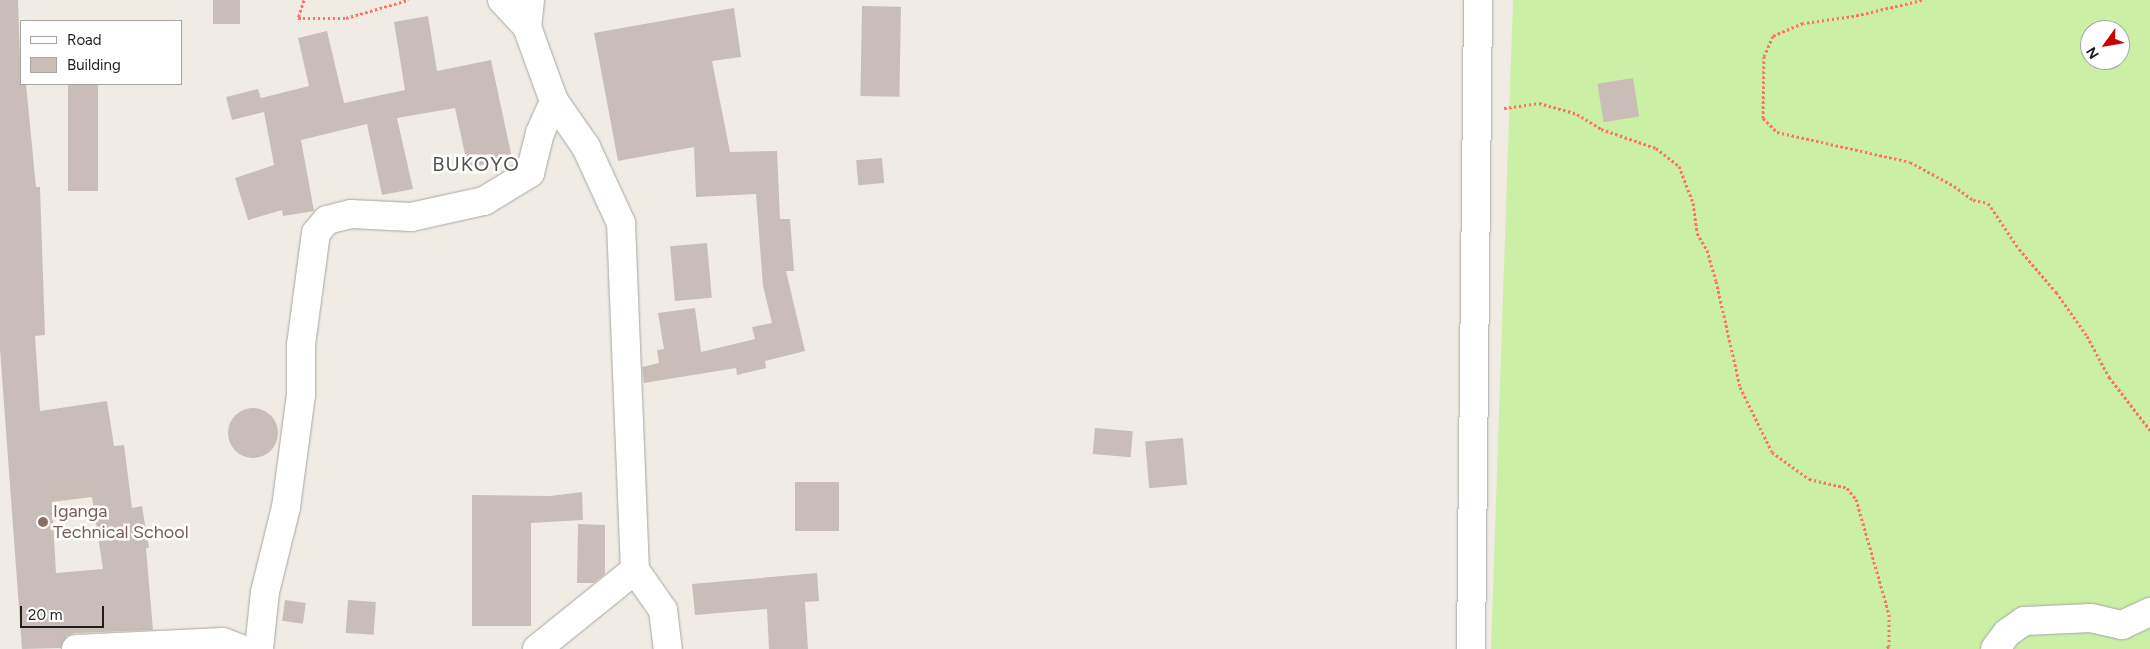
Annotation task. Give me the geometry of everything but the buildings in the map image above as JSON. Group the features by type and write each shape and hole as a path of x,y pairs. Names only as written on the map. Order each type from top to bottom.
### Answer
{"street":[{"path":"502,0 527,27 554,101 586,147 620,223 635,570 664,610 668,649"},
{"path":"527,27 530,0"},
{"path":"1471,649 1478,0"},
{"path":"259,649 265,592 286,508 301,395 301,345 316,233 327,220 352,214 411,218 484,201 530,173 540,133 554,101"},
{"path":"537,649 635,570"},
{"path":"1995,649 2007,633 2024,621 2091,618 2122,625 2150,612"},
{"path":"76,649 223,642 240,649"}],"path":[{"path":"304,0 298,18 346,18 408,0"},
{"path":"1922,0 1854,16 1803,22 1773,36 1764,56 1763,118 1777,132 1910,162 1954,186 1973,200 1988,203 2019,249 2056,292 2087,336 2109,377 2150,430"},
{"path":"1477,114 1539,103 1577,114 1601,129 1656,148 1679,166 1693,203 1697,233 1707,250 1716,281 1740,388 1772,452 1809,479 1847,488 1856,499 1889,614 1889,646 1886,649"}],"green space":[{"path":"1513,0 2150,0 2150,649 1491,649"}],"place":[{"name":"Iganga Technical School","path":"43,522"}],"district":[{"name":"BUKOYO","path":"476,164"}]}
